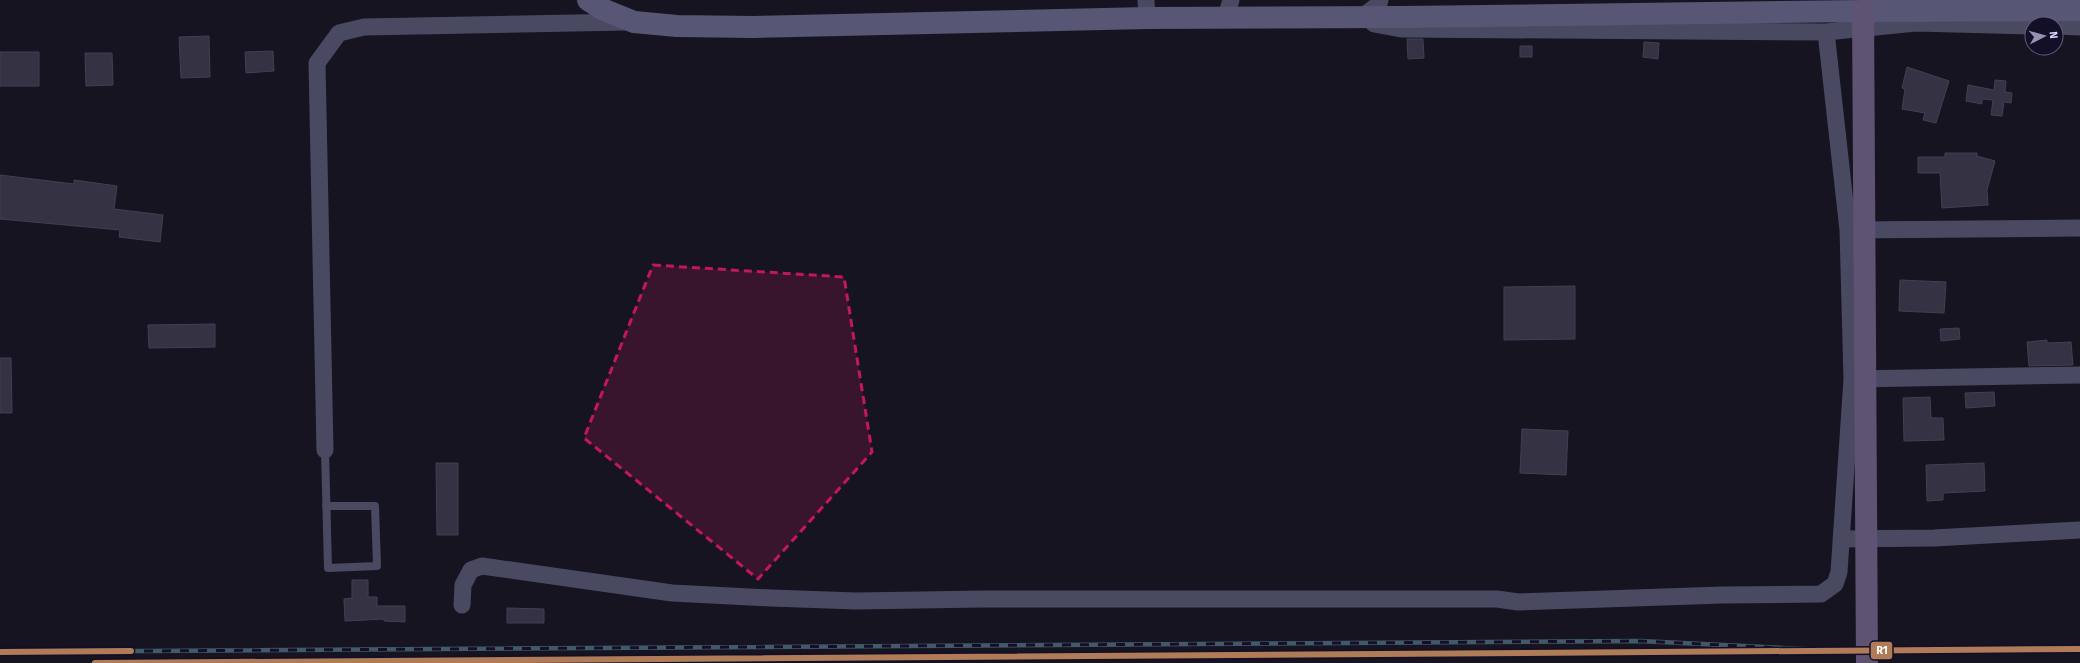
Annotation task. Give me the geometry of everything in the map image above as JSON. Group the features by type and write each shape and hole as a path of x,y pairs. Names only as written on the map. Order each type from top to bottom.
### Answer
{"main road":[{"path":"588,0 602,9 634,22 677,26 753,27 1146,9 1229,8 1359,19 1388,5 1863,11 2080,10"},
{"path":"1863,11 1868,663"}],"street":[{"path":"1707,0 1707,31"},
{"path":"1916,24 1922,0"},
{"path":"1359,19 1379,26 1401,29 1826,32 1916,24 2024,26"},
{"path":"325,450 317,62 339,33 364,27 634,22"},
{"path":"2064,26 2080,27"},
{"path":"462,605 463,585 471,570 482,566 672,593 856,601 983,599 1497,599 1518,602 1722,595 1821,594 1835,584 1839,572 1852,379 1848,230 1826,32"},
{"path":"1848,230 2080,228"},
{"path":"1852,379 2080,375"},
{"path":"1841,539 1934,538 2080,530"}],"lane":[{"path":"325,450 326,506 328,568 377,566 375,506 326,506"}],"highlighted area":[{"path":"653,265 844,277 872,452 758,579 584,438"}],"building":[{"path":"209,36 210,77 181,78 179,37"},
{"path":"1407,39 1423,39 1424,58 1408,59"},
{"path":"1644,42 1659,43 1658,59 1643,57"},
{"path":"1520,46 1532,46 1532,57 1520,57"},
{"path":"273,51 274,71 246,73 245,52"},
{"path":"0,52 39,52 39,86 0,86"},
{"path":"85,53 112,53 113,85 86,86"},
{"path":"1907,67 1949,81 1936,123 1923,120 1925,113 1902,109 1905,89 1902,88"},
{"path":"1995,80 2006,81 2005,92 2012,93 2011,103 2004,102 2002,116 1991,115 1993,100 1982,99 1982,104 1966,101 1968,85 1994,90"},
{"path":"1945,153 1977,153 1977,156 1995,161 1987,190 1988,205 1942,208 1940,173 1918,173 1918,157 1945,157"},
{"path":"0,175 74,184 74,180 117,186 114,209 163,215 160,242 119,237 120,230 0,219"},
{"path":"1900,280 1946,282 1944,313 1899,311"},
{"path":"1575,286 1575,339 1504,340 1504,287"},
{"path":"215,324 215,347 149,348 148,325"},
{"path":"1959,328 1960,339 1941,341 1940,329"},
{"path":"2047,340 2047,343 2071,342 2073,365 2029,366 2027,342"},
{"path":"0,358 11,358 12,413 0,413"},
{"path":"1994,392 1995,406 1966,408 1965,393"},
{"path":"1930,397 1931,418 1943,418 1944,440 1904,441 1903,398"},
{"path":"1522,429 1568,431 1566,475 1520,473"},
{"path":"436,463 458,463 458,535 437,535"},
{"path":"1984,463 1985,491 1943,493 1943,500 1927,501 1926,465"},
{"path":"352,580 368,580 368,597 377,597 377,606 405,606 405,622 384,621 384,619 345,621 344,599 352,598"},
{"path":"507,608 544,609 544,623 507,623"}],"railway":[{"path":"0,652 1640,641 1845,651"}],"transit line":[{"name":"R1","path":"95,663 2080,649"},
{"name":"R1","path":"0,652 131,651"}]}
